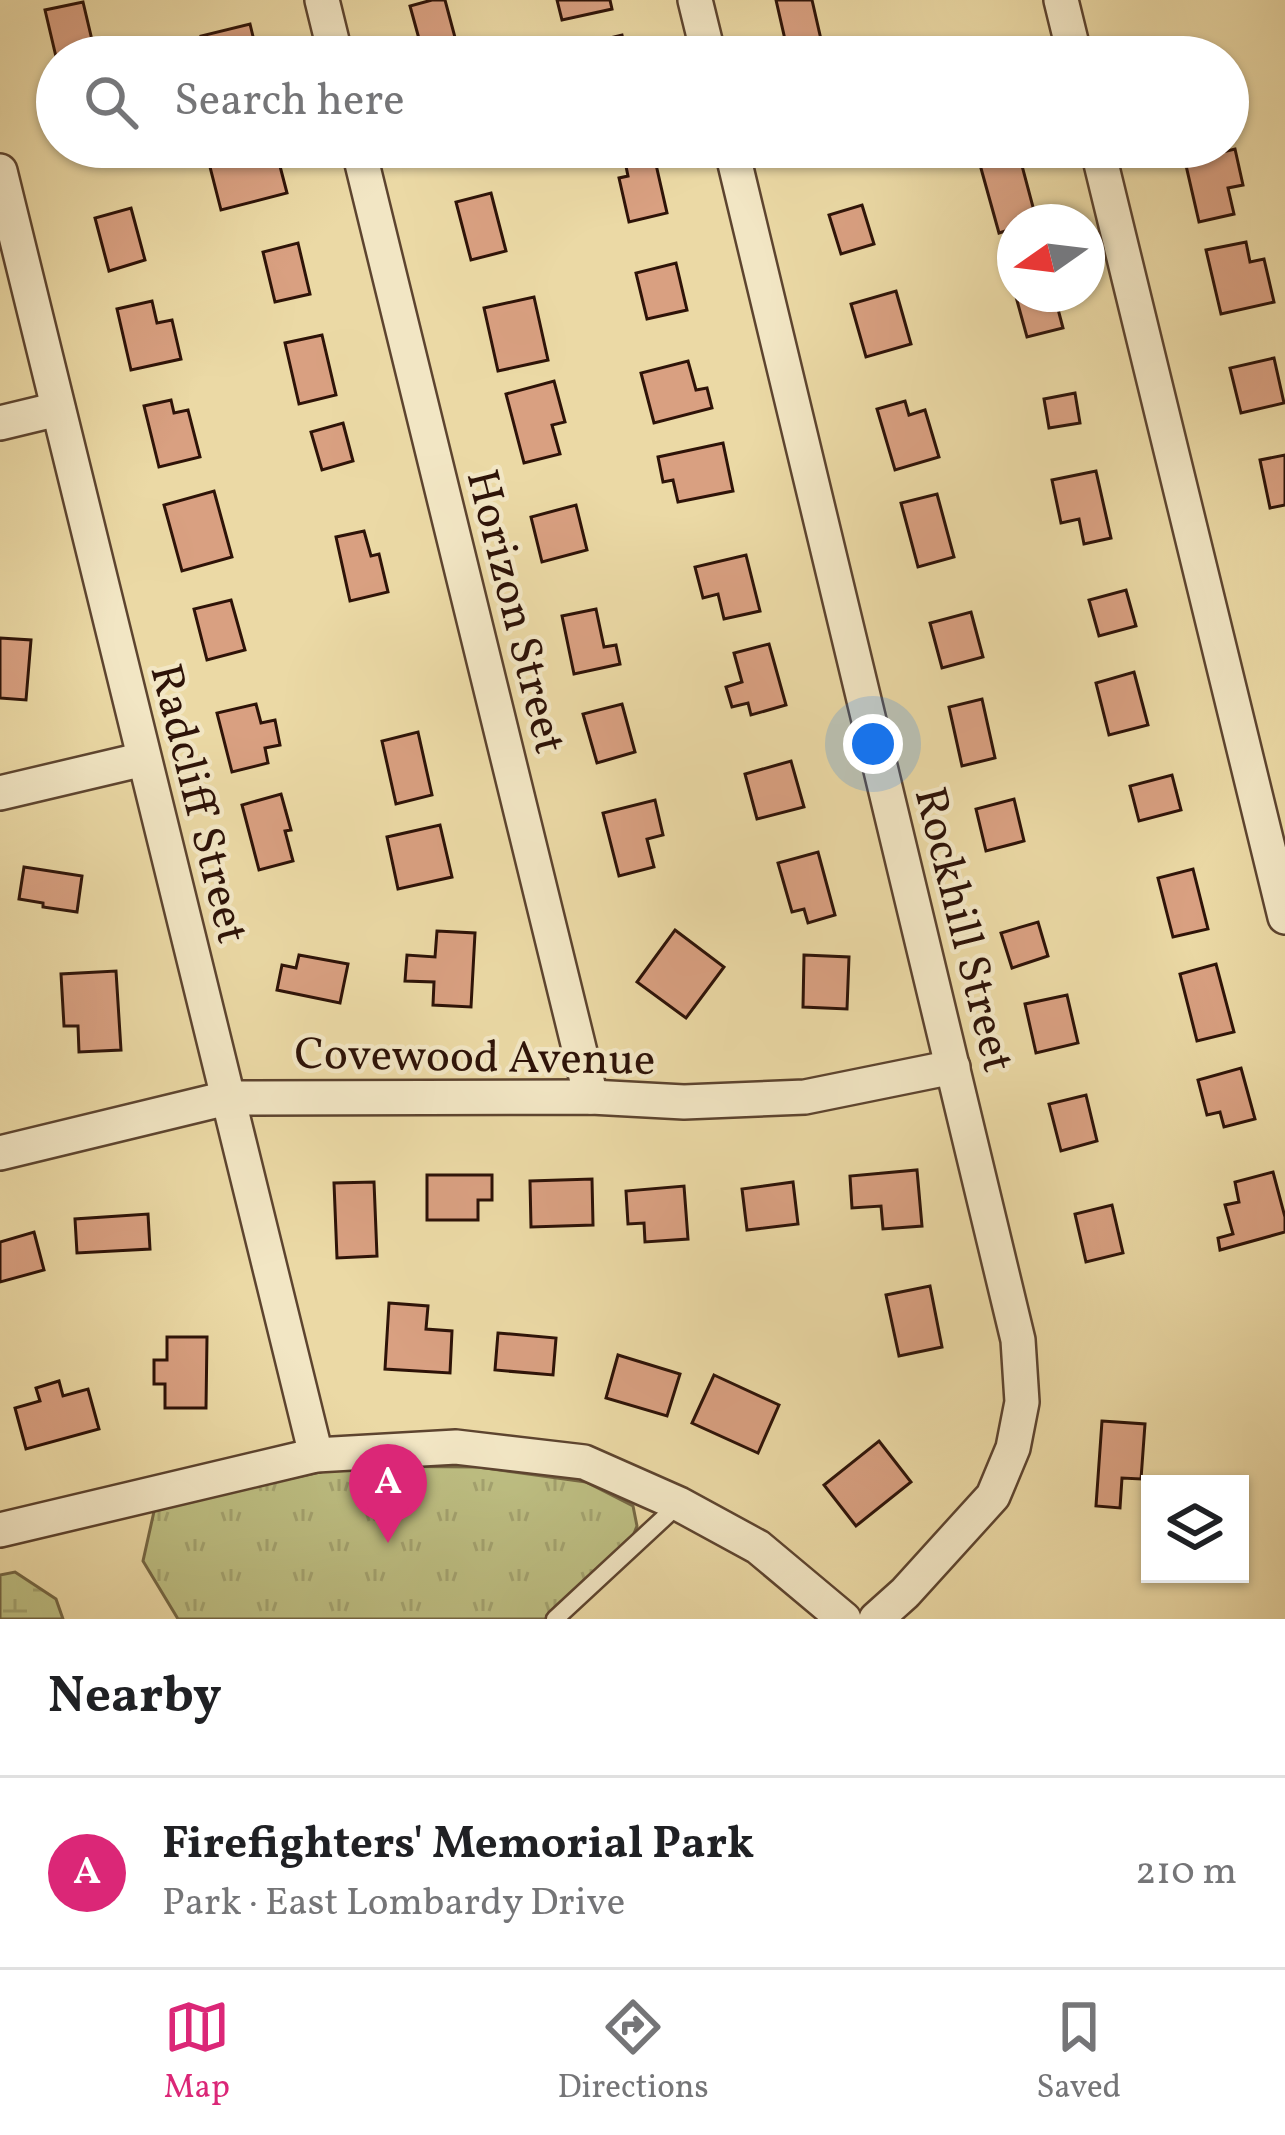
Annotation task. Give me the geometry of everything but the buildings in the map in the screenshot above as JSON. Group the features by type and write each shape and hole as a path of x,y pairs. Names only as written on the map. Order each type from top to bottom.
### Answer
{"street":[{"path":"322,0 331,36"},
{"path":"695,0 704,36"},
{"path":"1060,0 1069,36"},
{"name":"Horizon Street","path":"363,168 591,1096"},
{"name":"Rockhill Street","path":"735,168 1018,1340 1022,1402 1013,1448 994,1496 876,1619"},
{"path":"1101,168 1285,917"},
{"name":"Radcliff Street","path":"0,172 316,1455"},
{"path":"0,423 58,409"},
{"path":"0,793 144,759"},
{"name":"Covewood Avenue","path":"0,1153 227,1098 591,1096 684,1102 805,1097 953,1067"},
{"path":"0,1530 316,1455 455,1447 584,1462 679,1504 758,1547 844,1619"}],"lane":[{"path":"555,1619 679,1504"}],"green space":[{"path":"349,1466 478,1467 586,1482 633,1506 637,1526 621,1565 561,1619 178,1619 143,1561 155,1507"},
{"path":"15,1572 56,1599 63,1619 0,1619 0,1575"}],"place":[{"name":"Firefighters' Memorial Park","path":"388,1543"}]}
